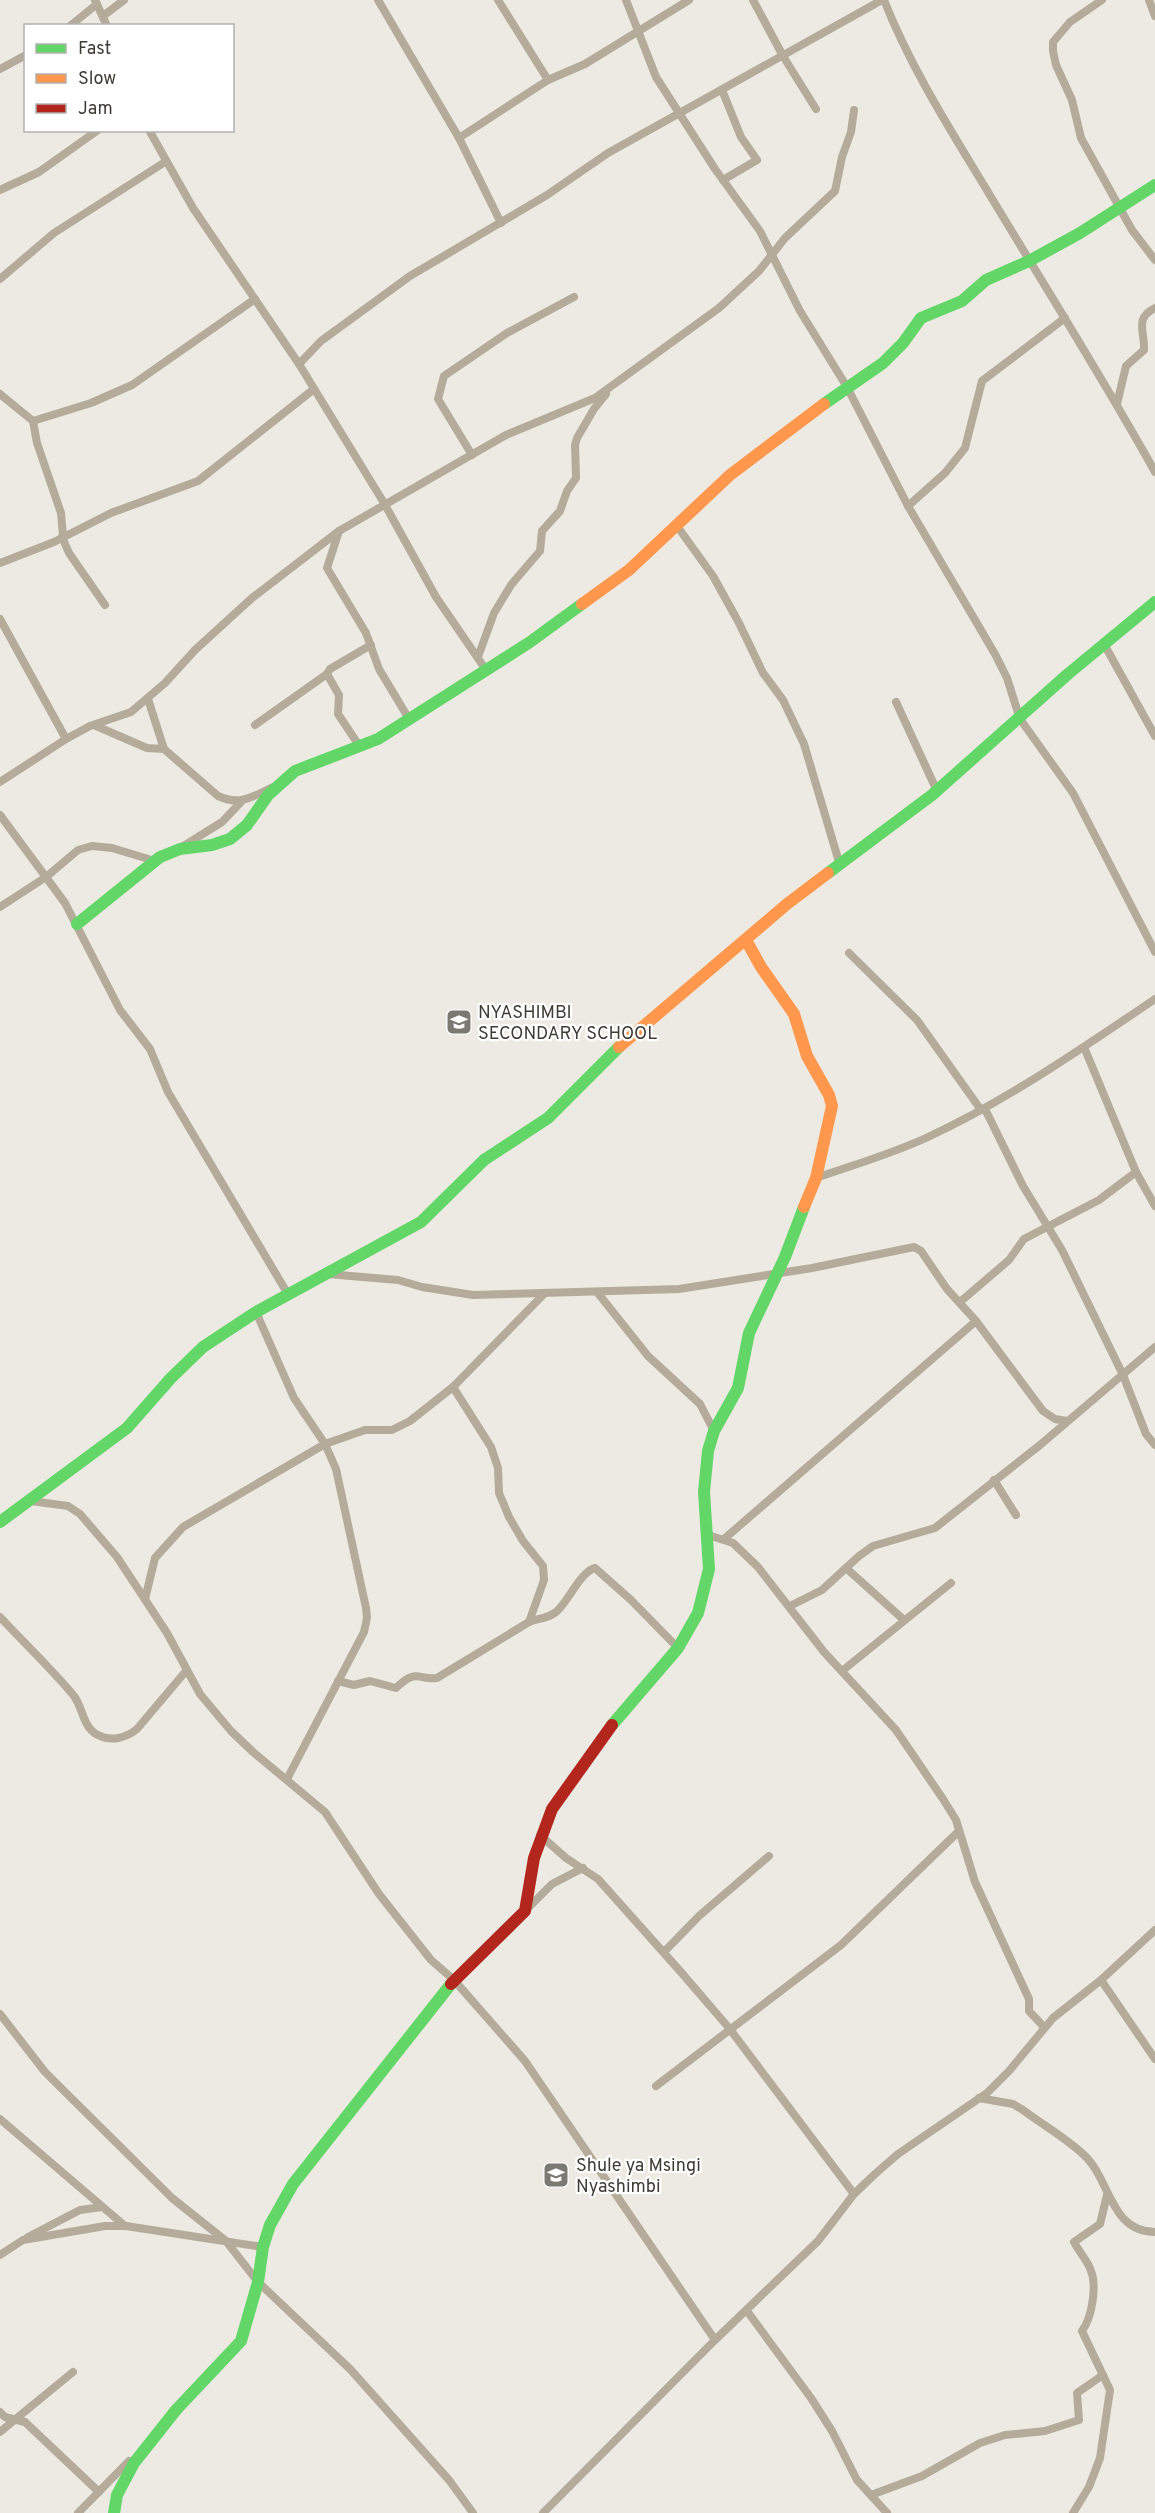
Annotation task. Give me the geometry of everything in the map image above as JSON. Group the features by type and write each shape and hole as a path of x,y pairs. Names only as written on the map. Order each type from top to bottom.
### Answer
{"street":[{"path":"103,16 124,0"},
{"path":"378,0 459,138 501,223"},
{"path":"498,0 548,80"},
{"path":"626,0 656,76 723,180 760,231 800,311 847,387 908,506 995,654 1007,678 1020,719 1073,793 1155,952"},
{"path":"459,138 548,80 585,64 689,0"},
{"path":"753,0 783,56 816,109"},
{"path":"299,364 321,341 410,276 501,223 608,153 783,56 872,2 883,0 908,56 1029,261 1117,404 1155,472"},
{"path":"1101,0 1070,22 1053,42 1053,51 1056,65 1072,100 1081,138 1140,243 1155,260"},
{"path":"1149,0 1155,16"},
{"path":"72,24 96,2 106,24"},
{"path":"0,69 24,56"},
{"path":"722,90 741,137 757,160 723,180"},
{"path":"0,782 66,739 131,712 148,699 252,598 339,531 384,503 506,435 574,409 612,387 719,308 759,271 771,255 835,191 842,158 852,132 854,110"},
{"path":"0,190 39,172 95,132"},
{"path":"150,132 165,162 218,248 299,364 384,503 436,597 486,670"},
{"path":"0,279 54,233 165,162"},
{"path":"77,924 155,861 180,849 222,822 241,802 279,784 305,766 360,747 409,719 530,642 629,570 718,484 895,352 921,318 962,301 986,280 1029,261 1155,185"},
{"path":"472,455 438,399 444,376 507,333 574,297"},
{"path":"33,421 90,403 132,385 255,299"},
{"path":"1117,404 1126,366 1144,350 1142,320 1144,315 1155,308"},
{"path":"908,506 945,473 965,448 982,381 1065,318"},
{"path":"478,657 494,613 511,585 540,551 542,531 560,511 567,491 576,478 575,445 594,409 612,387"},
{"path":"0,563 63,537 111,513 198,481 231,458 314,390"},
{"path":"0,394 33,421 61,513 63,537 69,553 105,606"},
{"path":"677,526 713,576 740,623 763,673 783,700 804,744 839,862"},
{"path":"339,531 327,568 371,645 380,669 409,719"},
{"path":"0,1522 127,1428 196,1353 256,1312 289,1296 429,1216 484,1160 548,1118 601,1062 839,862 937,790 1155,602"},
{"path":"0,619 2,631 66,739"},
{"path":"1104,644 1155,736"},
{"path":"255,725 337,665 371,645"},
{"path":"327,674 339,695 338,714 360,747"},
{"path":"148,699 164,749 218,796 241,802"},
{"path":"896,702 937,790"},
{"path":"96,726 147,748 164,749"},
{"path":"180,849 212,845 230,839 247,825 279,784"},
{"path":"0,815 77,924 120,1010 150,1050 168,1092 289,1296"},
{"path":"0,907 46,877 78,850 92,846 112,848 155,861"},
{"path":"525,1911 540,1835 552,1809 582,1762 651,1676 678,1648 698,1613 709,1569 704,1492 708,1451 714,1431 738,1388 749,1333 778,1274 816,1178 832,1114 832,1102 807,1056 794,1014 761,967 746,940"},
{"path":"849,953 917,1020 983,1109 1023,1186 1048,1224 1123,1375 1137,1414 1155,1445"},
{"path":"816,1178 927,1138 983,1109 1039,1078 1155,999"},
{"path":"1084,1047 1136,1172 1155,1206"},
{"path":"960,1302 1009,1260 1024,1239 1048,1224 1100,1200 1136,1172"},
{"path":"327,1274 398,1280 462,1294 543,1295 679,1289 778,1274 914,1247 921,1251 946,1289 976,1321 1043,1411 1055,1419 1067,1421"},
{"path":"597,1292 648,1356 700,1404 714,1431"},
{"path":"145,1599 155,1558 183,1527 325,1444 366,1430 396,1428 410,1421 453,1387 543,1295"},
{"path":"256,1312 294,1398 325,1444 336,1469 367,1618 364,1632 287,1779"},
{"path":"724,1539 976,1321"},
{"path":"790,1606 822,1590 873,1546 935,1528 1155,1347"},
{"path":"453,1387 491,1447 498,1468 500,1492 510,1517 523,1540 543,1566 544,1580 529,1622"},
{"path":"994,1480 1016,1515"},
{"path":"31,1501 68,1506 80,1514 117,1557 172,1641 200,1694 231,1731 325,1812 379,1894 431,1960 454,1980 525,2061 714,2340"},
{"path":"708,1535 724,1539 746,1554 790,1606 824,1652 896,1730 944,1799 958,1831 975,1882 1029,1999 1029,2011 1044,2027"},
{"path":"338,1681 354,1685 370,1681 396,1688 403,1681 420,1674 437,1678 529,1622 544,1619 555,1613 587,1573 595,1568 631,1600 678,1648"},
{"path":"846,1568 904,1620"},
{"path":"842,1671 951,1583"},
{"path":"0,1617 75,1698 88,1727 96,1735 108,1739 129,1736 186,1671"},
{"path":"656,2086 729,2028 841,1945 958,1831"},
{"path":"540,1835 598,1879 664,1952 729,2028 854,2194"},
{"path":"664,1952 699,1916 769,1857"},
{"path":"114,2513 117,2495 134,2463 176,2410 241,2341 258,2282 262,2247 278,2206 293,2184 454,1980 552,1884 583,1868"},
{"path":"543,2513 714,2340 819,2241 854,2194 897,2154 979,2098 1009,2071 1044,2027 1101,1980 1155,1930"},
{"path":"1101,1980 1155,2059"},
{"path":"0,2014 45,2072 172,2198 226,2241 258,2282 350,2369 449,2480 473,2513"},
{"path":"979,2098 1013,2104 1083,2154 1103,2181 1107,2195 1126,2223 1142,2232 1155,2232"},
{"path":"0,2119 126,2226"},
{"path":"1073,2513 1089,2487 1100,2458 1110,2390 1082,2331 1087,2325 1094,2282 1091,2268 1074,2242 1100,2224 1107,2195"},
{"path":"0,2255 80,2210 102,2207"},
{"path":"23,2240 105,2226 126,2226 262,2247"},
{"path":"747,2311 811,2398 832,2431 857,2480 887,2513"},
{"path":"0,2432 73,2372"},
{"path":"871,2495 922,2476 980,2443 1005,2435 1045,2431 1080,2420 1077,2393 1103,2375"},
{"path":"0,2412 15,2420 25,2422 99,2492"},
{"path":"78,2513 129,2461"}],"traffic: fast":[{"path":"824,404 883,363 903,343 921,318 962,301 986,280 1029,261 1080,233 1155,185"},
{"path":"828,873 932,795 1068,674 1155,602"},
{"path":"77,924 160,857 180,849 212,845 230,839 247,825 268,795 295,771 378,739 530,642 582,604"},
{"path":"0,1522 127,1428 171,1378 203,1347 256,1312 421,1222 484,1160 548,1118 619,1047"},
{"path":"612,1725 678,1648 698,1613 709,1569 704,1492 708,1451 714,1431 738,1388 749,1333 785,1257 804,1207"},
{"path":"114,2513 117,2495 134,2463 176,2410 241,2341 258,2282 263,2247 270,2225 293,2184 451,1984"}],"traffic: slow":[{"path":"582,604 629,570 730,475 824,404"},
{"path":"619,1047 787,904 828,873"},
{"path":"746,940 761,967 794,1014 807,1056 829,1095 832,1106 816,1178 804,1207"}],"traffic: jam":[{"path":"451,1984 525,1911 534,1858 552,1809 612,1725"}],"place":[{"name":"NYASHIMBI SECONDARY SCHOOL","path":"459,1022"},
{"name":"Shule ya Msingi Nyashimbi","path":"556,2175"}]}
